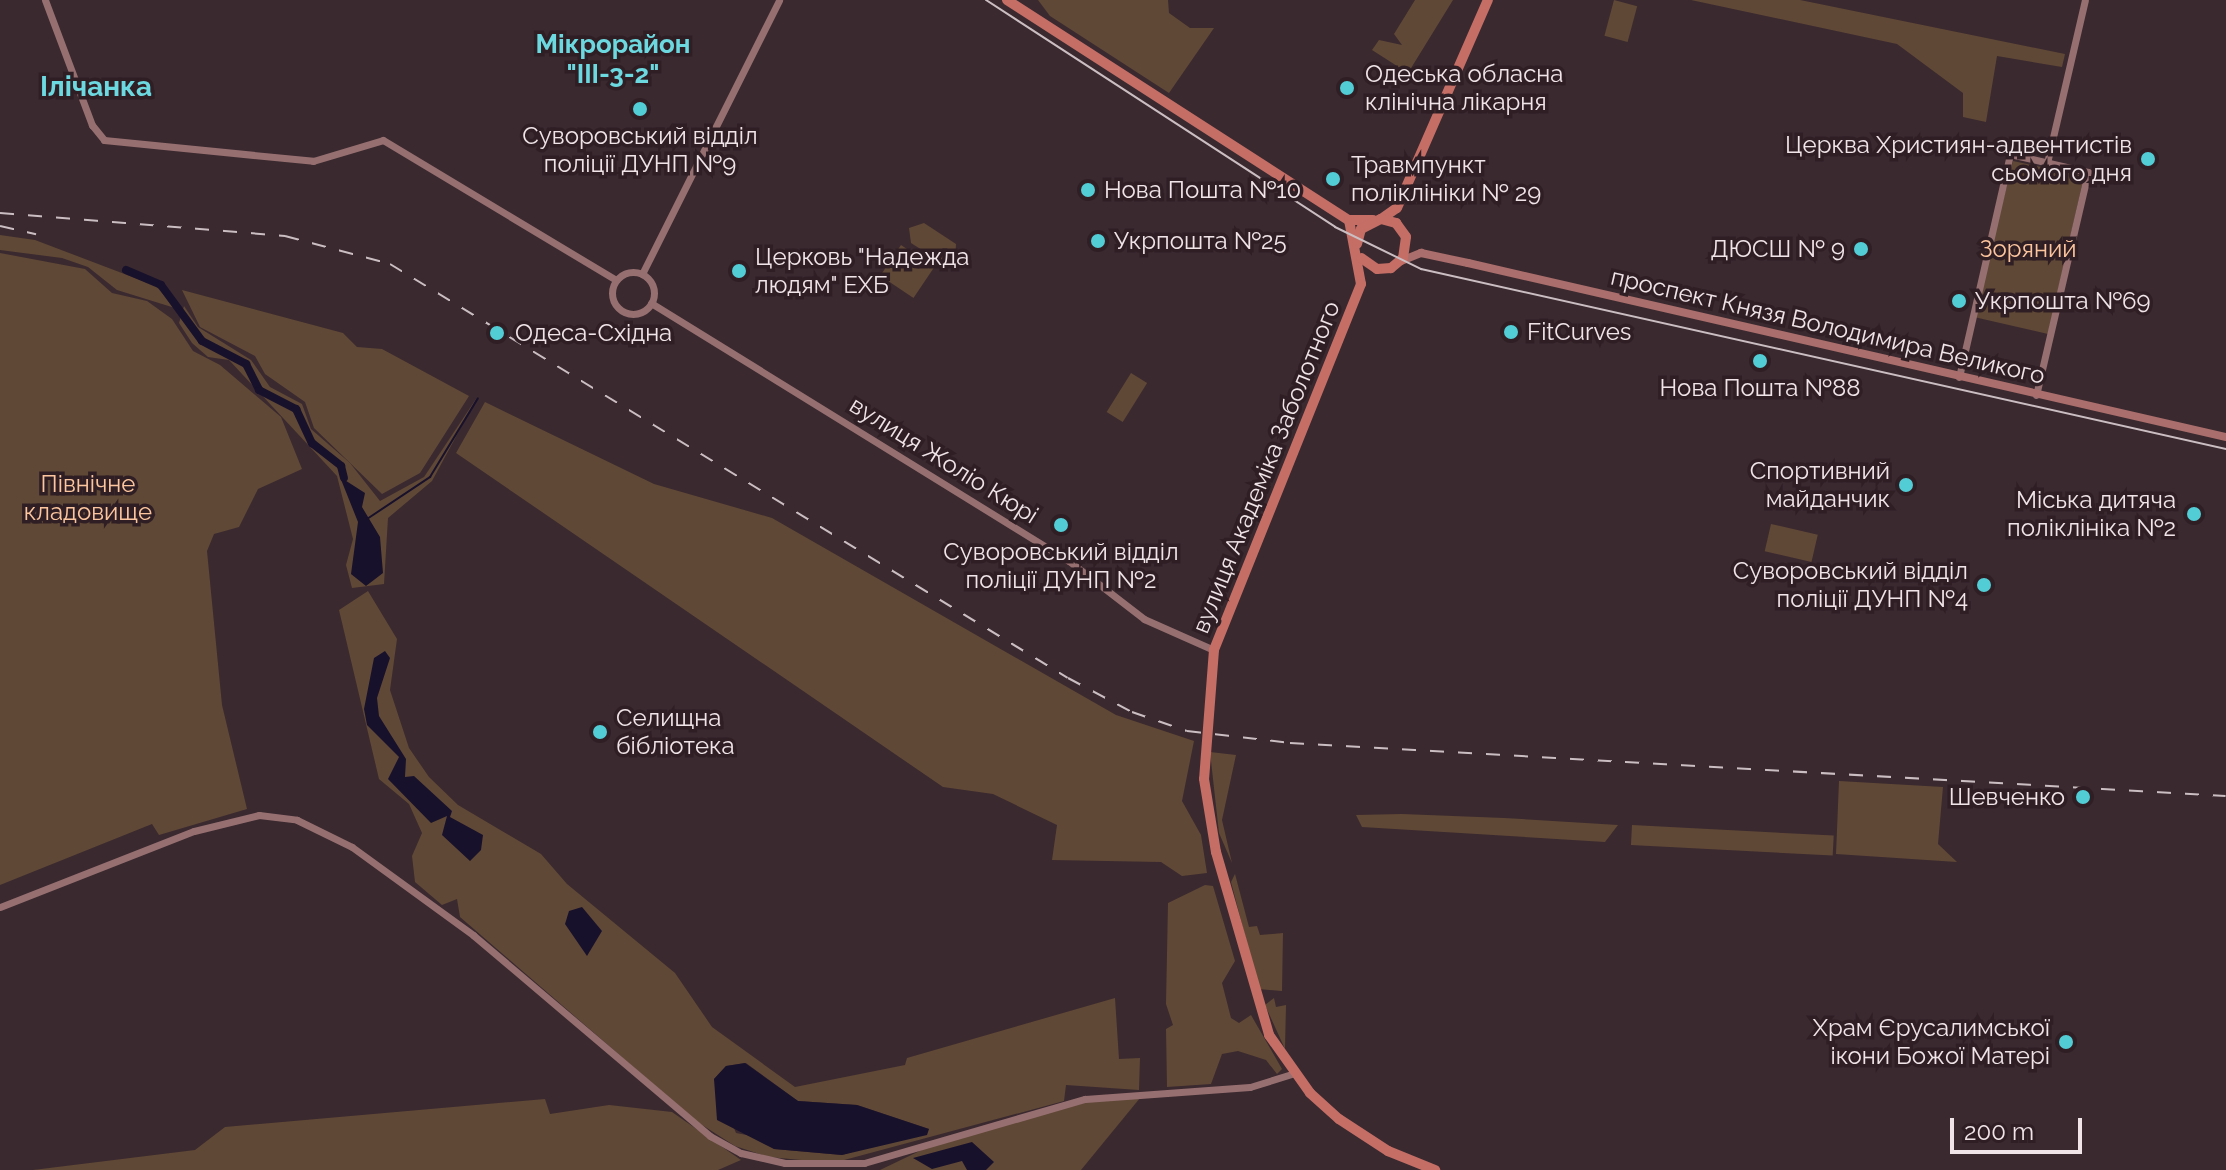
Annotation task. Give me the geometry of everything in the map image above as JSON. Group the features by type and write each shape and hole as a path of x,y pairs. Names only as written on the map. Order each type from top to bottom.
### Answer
{"highway":[{"path":"1007,0 1349,220 1377,220 1404,233"},
{"path":"1358,250 1361,229 1397,208 1488,0"},
{"path":"1349,220 1358,250 1369,266 1386,269 1401,261 1404,233 1397,208"},
{"name":"вулиця Академіка Заболотного","path":"1358,250 1361,284 1214,650 1202,751 1209,820 1255,1000 1295,1073 1363,1137 1435,1170"},
{"name":"вулиця Академіка Заболотного","path":"1361,284 1386,269"}],"main road":[{"path":"1401,261 1421,253 1404,233"},
{"name":"проспект Князя Володимира Великого","path":"1421,253 2226,437"}],"street":[{"path":"45,0 92,125 110,142 317,161 383,140 616,280 642,274"},
{"path":"642,274 779,0"},
{"path":"2047,163 2085,0"},
{"path":"1959,377 2010,154 2088,172 2036,395"},
{"path":"616,280 613,299 621,310 634,314 651,303 652,283 642,274"},
{"name":"вулиця Жоліо Кюрі","path":"651,303 1069,561 1144,619 1214,650"},
{"path":"0,907 194,831 259,815 297,820 352,847 473,935 710,1136 749,1156 785,1163 864,1163 1085,1099 1250,1087 1295,1073"}],"green space":[{"path":"1038,0 1168,0 1169,13 1190,28 1214,28 1169,93 1050,16"},
{"path":"1415,0 1453,0 1408,73 1372,50 1379,40 1402,45 1394,34"},
{"path":"1614,0 1637,6 1628,42 1604,36"},
{"path":"1691,0 1800,0 2065,54 2062,67 1997,56 1986,122 1963,117 1963,93 1897,44"},
{"name":"Зоряний","path":"2013,161 2079,175 2083,181 2048,334 1974,317"},
{"path":"924,223 956,244 955,262 944,264 911,243 909,228"},
{"path":"0,235 35,240 156,286 175,308 117,290 88,267 62,258 0,250"},
{"path":"901,245 934,267 913,298 880,276"},
{"name":"Північне кладовище","path":"0,253 85,269 112,293 147,301 172,319 193,351 220,365 281,417 302,469 258,489 239,527 214,534 207,551 222,705 247,809 159,835 152,824 0,885"},
{"path":"182,290 343,333 357,347 382,349 469,396 420,473 382,494 314,428 305,402 265,374 255,356 200,327"},
{"path":"184,306 198,327 251,360 270,387 302,404 311,429 350,463 380,501 424,477 478,396 432,481 388,518 384,584 352,588 346,565 353,539 337,476 229,360 208,357 192,343 179,323"},
{"path":"1131,373 1147,383 1123,422 1107,412"},
{"path":"485,402 654,484 772,518 1116,715 1194,741 1182,801 1201,835 1207,873 1182,876 1161,862 1052,860 1057,825 993,794 943,787 456,453"},
{"path":"1771,524 1818,535 1811,562 1765,551"},
{"path":"368,591 397,639 390,690 409,748 429,777 458,805 541,854 567,884 675,973 712,1027 795,1087 905,1065 907,1058 1115,998 1119,1059 1140,1058 1139,1090 1066,1085 1064,1101 833,1163 769,1157 735,1146 696,1121 460,917 457,899 442,905 415,882 412,856 422,833 409,804 379,779 339,610","holes":["746,1063 798,1101 857,1105 929,1129 842,1155 774,1149 757,1137 736,1133 714,1079 726,1066"]},
{"path":"1210,752 1236,755 1222,820 1232,863 1219,833"},
{"path":"1839,781 1943,787 1938,844 1957,862 1836,854"},
{"path":"1402,814 1618,825 1605,842 1362,827 1356,815"},
{"path":"1632,825 1834,836 1833,856 1631,845"},
{"path":"1235,874 1249,927 1257,926 1260,935 1283,933 1282,991 1259,989 1231,882"},
{"path":"1205,885 1213,886 1235,961 1222,983 1231,1018 1239,1023 1251,1015 1282,1069 1277,1074 1266,1060 1238,1051 1222,1054 1211,1084 1167,1087 1166,1029 1173,1025 1166,1004 1168,903"},
{"path":"1274,998 1276,1007 1286,1005 1285,1049 1265,1005"},
{"path":"1140,1098 1081,1170 880,1170 930,1146 1086,1102"},
{"path":"545,1099 550,1114 609,1105 672,1112 741,1160 718,1170 33,1170 195,1150 225,1127"}],"shaded area":[{"path":"340,477 365,493 362,507 380,537 383,573 366,586 351,574 358,522"},
{"path":"385,651 390,658 377,698 379,716 406,759 405,777 414,776 452,811 450,817 483,835 481,850 470,861 442,835 447,816 431,823 388,779 399,757 367,725 364,709 374,658"},
{"path":"582,907 602,931 587,956 565,924 569,911"},
{"path":"745,1063 798,1101 857,1105 929,1129 927,1135 842,1155 774,1149 717,1120 714,1079 726,1066"},
{"path":"972,1142 994,1162 986,1170 967,1170 962,1161 932,1169 913,1158"}],"waterway":[{"path":"126,270 161,285 202,341 246,364 259,390 296,409 312,443 341,466 344,478"},
{"path":"367,519 430,477 478,398"}],"tram line":[{"path":"986,0 1335,227 1421,269 2226,449"}],"railway":[{"path":"0,213 285,236 390,264 1068,678 1132,712 1187,731 1290,743 2226,796"},
{"path":"0,226 36,234"}],"place":[{"name":"Одеська обласна клінічна лікарня","path":"1347,88"},
{"name":"Суворовський відділ поліції ДУНП №9","path":"640,109"},
{"name":"Церква Християн-адвентистів сьомого дня","path":"2148,159"},
{"name":"Травмпункт поліклініки № 29","path":"1333,179"},
{"name":"Нова Пошта №10","path":"1088,190"},
{"name":"Укрпошта №25","path":"1098,241"},
{"name":"ДЮСШ № 9","path":"1861,249"},
{"name":"Церковь \"Надежда людям\" ЕХБ","path":"739,271"},
{"name":"Укрпошта №69","path":"1959,301"},
{"name":"FitCurves","path":"1511,332"},
{"name":"Одеса-Східна","path":"497,333"},
{"name":"Нова Пошта №88","path":"1760,361"},
{"name":"Спортивний майданчик","path":"1906,485"},
{"name":"Міська дитяча поліклініка №2","path":"2194,514"},
{"name":"Суворовський відділ поліції ДУНП №2","path":"1061,525"},
{"name":"Суворовський відділ поліції ДУНП №4","path":"1984,585"},
{"name":"Селищна бібліотека","path":"600,732"},
{"name":"Шевченко","path":"2083,797"},
{"name":"Храм Єрусалимської ікони Божої Матері","path":"2066,1042"}],"district":[{"name":"Мікрорайон \"ІІІ-3-2\"","path":"613,60"},
{"name":"Ілічанка","path":"96,87"}]}
